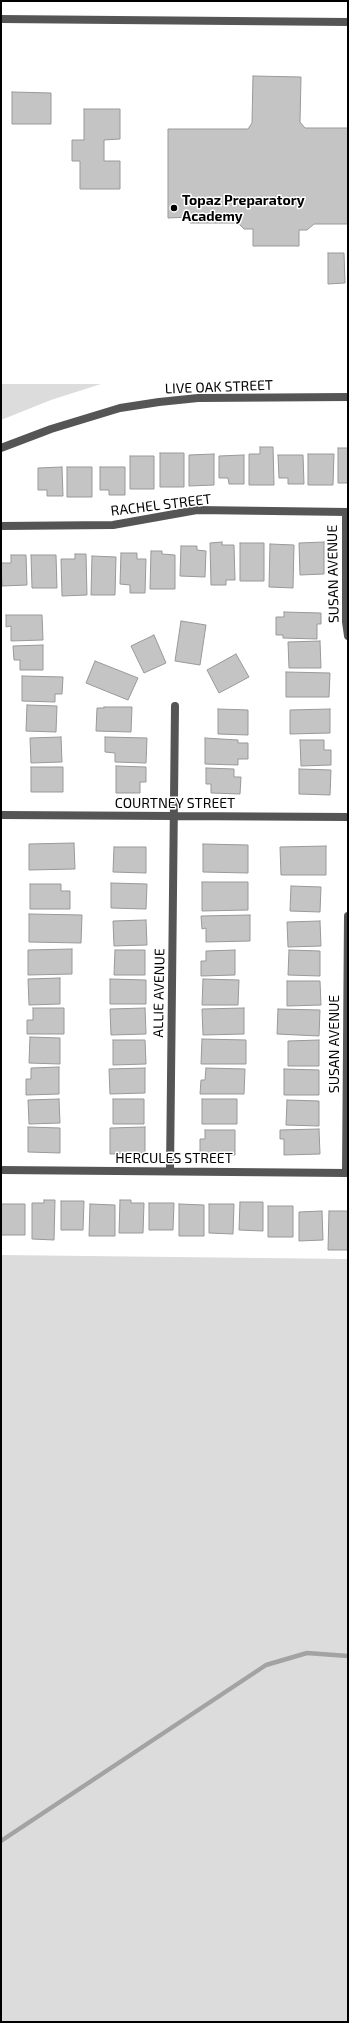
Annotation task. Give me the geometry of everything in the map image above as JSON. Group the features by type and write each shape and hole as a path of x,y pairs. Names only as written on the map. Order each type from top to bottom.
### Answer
{"street":[{"path":"1,19 348,22"},
{"name":"LIVE OAK STREET","path":"1,448 51,429 120,408 159,402 198,398 348,397"},
{"name":"RACHEL STREET","path":"1,526 113,525 197,510 347,512"},
{"name":"SUSAN AVENUE","path":"347,512 346,622 348,636"},
{"name":"ALLIE AVENUE","path":"170,1171 175,706"},
{"name":"COURTNEY STREET","path":"1,815 348,817"},
{"name":"SUSAN AVENUE","path":"346,1173 348,916"},
{"name":"HERCULES STREET","path":"1,1170 346,1173"}],"shaded area":[{"path":"1,384 101,384 51,400 1,420"},
{"path":"1,1255 348,1259 348,2022 1,2022"}],"building":[{"path":"253,76 301,77 300,122 305,128 348,128 348,224 314,224 307,230 299,230 299,246 253,246 253,229 244,229 238,223 190,223 190,217 168,218 168,129 248,129 252,123"},
{"path":"12,92 51,93 51,124 12,124"},
{"path":"84,109 120,109 120,139 104,140 104,161 120,161 120,189 80,189 80,161 72,161 72,140 84,140"},
{"path":"328,253 344,253 345,283 328,284"},
{"path":"260,447 273,447 274,485 249,485 249,454 260,454"},
{"path":"338,448 348,448 348,483 338,483"},
{"path":"160,453 184,453 184,487 160,487"},
{"path":"214,454 214,485 189,486 189,455"},
{"path":"308,454 334,454 333,485 308,485"},
{"path":"244,455 244,484 229,484 228,478 219,478 219,456"},
{"path":"278,455 303,455 304,484 288,484 288,478 279,478"},
{"path":"130,456 154,456 154,489 130,489"},
{"path":"62,467 63,496 47,496 47,490 38,490 38,468"},
{"path":"67,467 92,467 92,497 67,497"},
{"path":"100,467 125,467 125,495 109,495 109,490 100,490"},
{"path":"222,542 222,545 234,545 235,580 226,580 226,585 211,585 210,543"},
{"path":"324,542 324,574 300,575 299,543"},
{"path":"240,543 264,543 264,581 240,581"},
{"path":"270,544 294,545 293,588 269,587"},
{"path":"181,546 197,546 197,550 206,551 205,577 180,576"},
{"path":"151,551 162,551 162,554 175,555 175,589 150,589"},
{"path":"121,553 137,553 137,559 146,559 145,593 130,593 130,585 120,584"},
{"path":"75,554 86,554 87,595 62,596 61,559 75,559"},
{"path":"11,555 26,555 27,585 2,586 1,563 11,563"},
{"path":"31,555 56,555 57,588 32,588"},
{"path":"92,556 116,557 115,595 91,595"},
{"path":"284,612 321,613 321,624 317,624 317,639 283,638 283,635 276,635 276,617 284,617"},
{"path":"6,615 42,615 43,640 11,641 11,626 6,627"},
{"path":"181,621 206,625 200,665 175,661"},
{"path":"154,635 166,663 144,673 131,646"},
{"path":"320,641 321,668 289,668 288,642"},
{"path":"43,645 43,670 20,670 20,660 14,660 13,646"},
{"path":"236,654 249,677 219,693 207,670"},
{"path":"95,661 138,678 128,700 86,683"},
{"path":"286,672 330,673 329,697 286,697"},
{"path":"22,676 63,677 62,694 55,694 55,702 22,701"},
{"path":"27,705 57,706 56,732 26,731"},
{"path":"132,707 131,732 96,731 97,708"},
{"path":"218,709 248,710 248,735 218,734"},
{"path":"330,709 330,733 290,734 290,710"},
{"path":"61,737 62,762 31,763 30,738"},
{"path":"105,737 147,738 146,763 115,762 115,753 105,752"},
{"path":"205,738 238,740 238,743 248,743 248,759 238,759 238,765 205,764"},
{"path":"300,740 324,740 324,750 331,750 331,765 301,766"},
{"path":"116,766 146,767 146,782 140,782 140,793 116,793"},
{"path":"31,767 63,767 63,792 31,792"},
{"path":"206,768 234,769 234,777 241,777 240,794 211,793 211,784 206,784"},
{"path":"299,769 331,770 330,795 299,794"},
{"path":"74,843 75,869 29,870 29,844"},
{"path":"203,844 248,845 248,873 203,872"},
{"path":"326,846 326,875 281,875 280,847"},
{"path":"114,847 146,847 146,873 113,872"},
{"path":"202,882 248,882 248,910 202,911"},
{"path":"111,883 147,884 146,909 111,908"},
{"path":"30,884 61,884 61,891 70,891 70,909 30,909"},
{"path":"291,886 321,887 320,912 290,911"},
{"path":"29,914 82,915 81,943 29,942"},
{"path":"250,915 250,941 206,942 206,928 202,929 201,916"},
{"path":"146,920 147,945 114,946 113,921"},
{"path":"320,921 321,946 288,947 287,922"},
{"path":"72,949 72,974 28,975 28,950"},
{"path":"115,950 145,950 145,975 114,975"},
{"path":"235,950 235,975 201,976 201,961 206,961 206,951"},
{"path":"289,950 320,951 320,976 288,975"},
{"path":"60,978 60,1004 29,1005 28,979"},
{"path":"110,979 146,980 146,1004 110,1004"},
{"path":"203,979 239,980 238,1005 202,1005"},
{"path":"287,981 320,981 321,1005 287,1006"},
{"path":"33,1008 64,1008 64,1034 27,1034 27,1020 33,1020"},
{"path":"145,1008 146,1034 111,1035 110,1009"},
{"path":"244,1008 244,1034 203,1035 202,1009"},
{"path":"278,1009 320,1010 319,1036 277,1034"},
{"path":"30,1037 60,1038 60,1064 29,1063"},
{"path":"202,1039 246,1040 246,1064 201,1064"},
{"path":"113,1040 145,1040 146,1064 113,1065"},
{"path":"319,1040 319,1066 288,1066 288,1041"},
{"path":"59,1067 59,1094 26,1095 26,1079 31,1079 31,1068"},
{"path":"145,1068 145,1093 110,1094 109,1069"},
{"path":"206,1068 245,1069 244,1094 200,1094 201,1080 205,1080"},
{"path":"284,1069 319,1070 319,1095 284,1095"},
{"path":"59,1099 60,1123 29,1124 28,1100"},
{"path":"113,1099 144,1099 144,1124 113,1124"},
{"path":"202,1099 237,1099 237,1124 202,1124"},
{"path":"287,1100 319,1101 319,1126 286,1125"},
{"path":"28,1127 60,1128 60,1153 28,1152"},
{"path":"145,1127 145,1153 110,1154 110,1128"},
{"path":"319,1129 320,1154 284,1155 284,1139 280,1139 280,1130"},
{"path":"205,1130 235,1130 235,1155 200,1154 200,1139 205,1139"},
{"path":"44,1200 55,1200 54,1240 32,1239 32,1203 44,1203"},
{"path":"120,1200 131,1200 131,1203 144,1203 143,1233 119,1233"},
{"path":"61,1201 84,1201 83,1230 61,1230"},
{"path":"240,1202 263,1202 263,1231 239,1230"},
{"path":"149,1203 174,1203 173,1230 149,1230"},
{"path":"1,1204 25,1204 25,1235 1,1235"},
{"path":"90,1204 115,1205 115,1236 89,1236"},
{"path":"179,1204 204,1205 204,1236 179,1236"},
{"path":"209,1204 234,1204 233,1234 209,1233"},
{"path":"268,1206 293,1206 293,1237 268,1237"},
{"path":"322,1211 323,1240 299,1241 299,1212"},
{"path":"329,1211 348,1211 348,1250 328,1250"}],"waterway":[{"path":"1,1841 266,1665 307,1653 348,1656"}],"place":[{"name":"Topaz Preparatory Academy","path":"174,208"}]}
